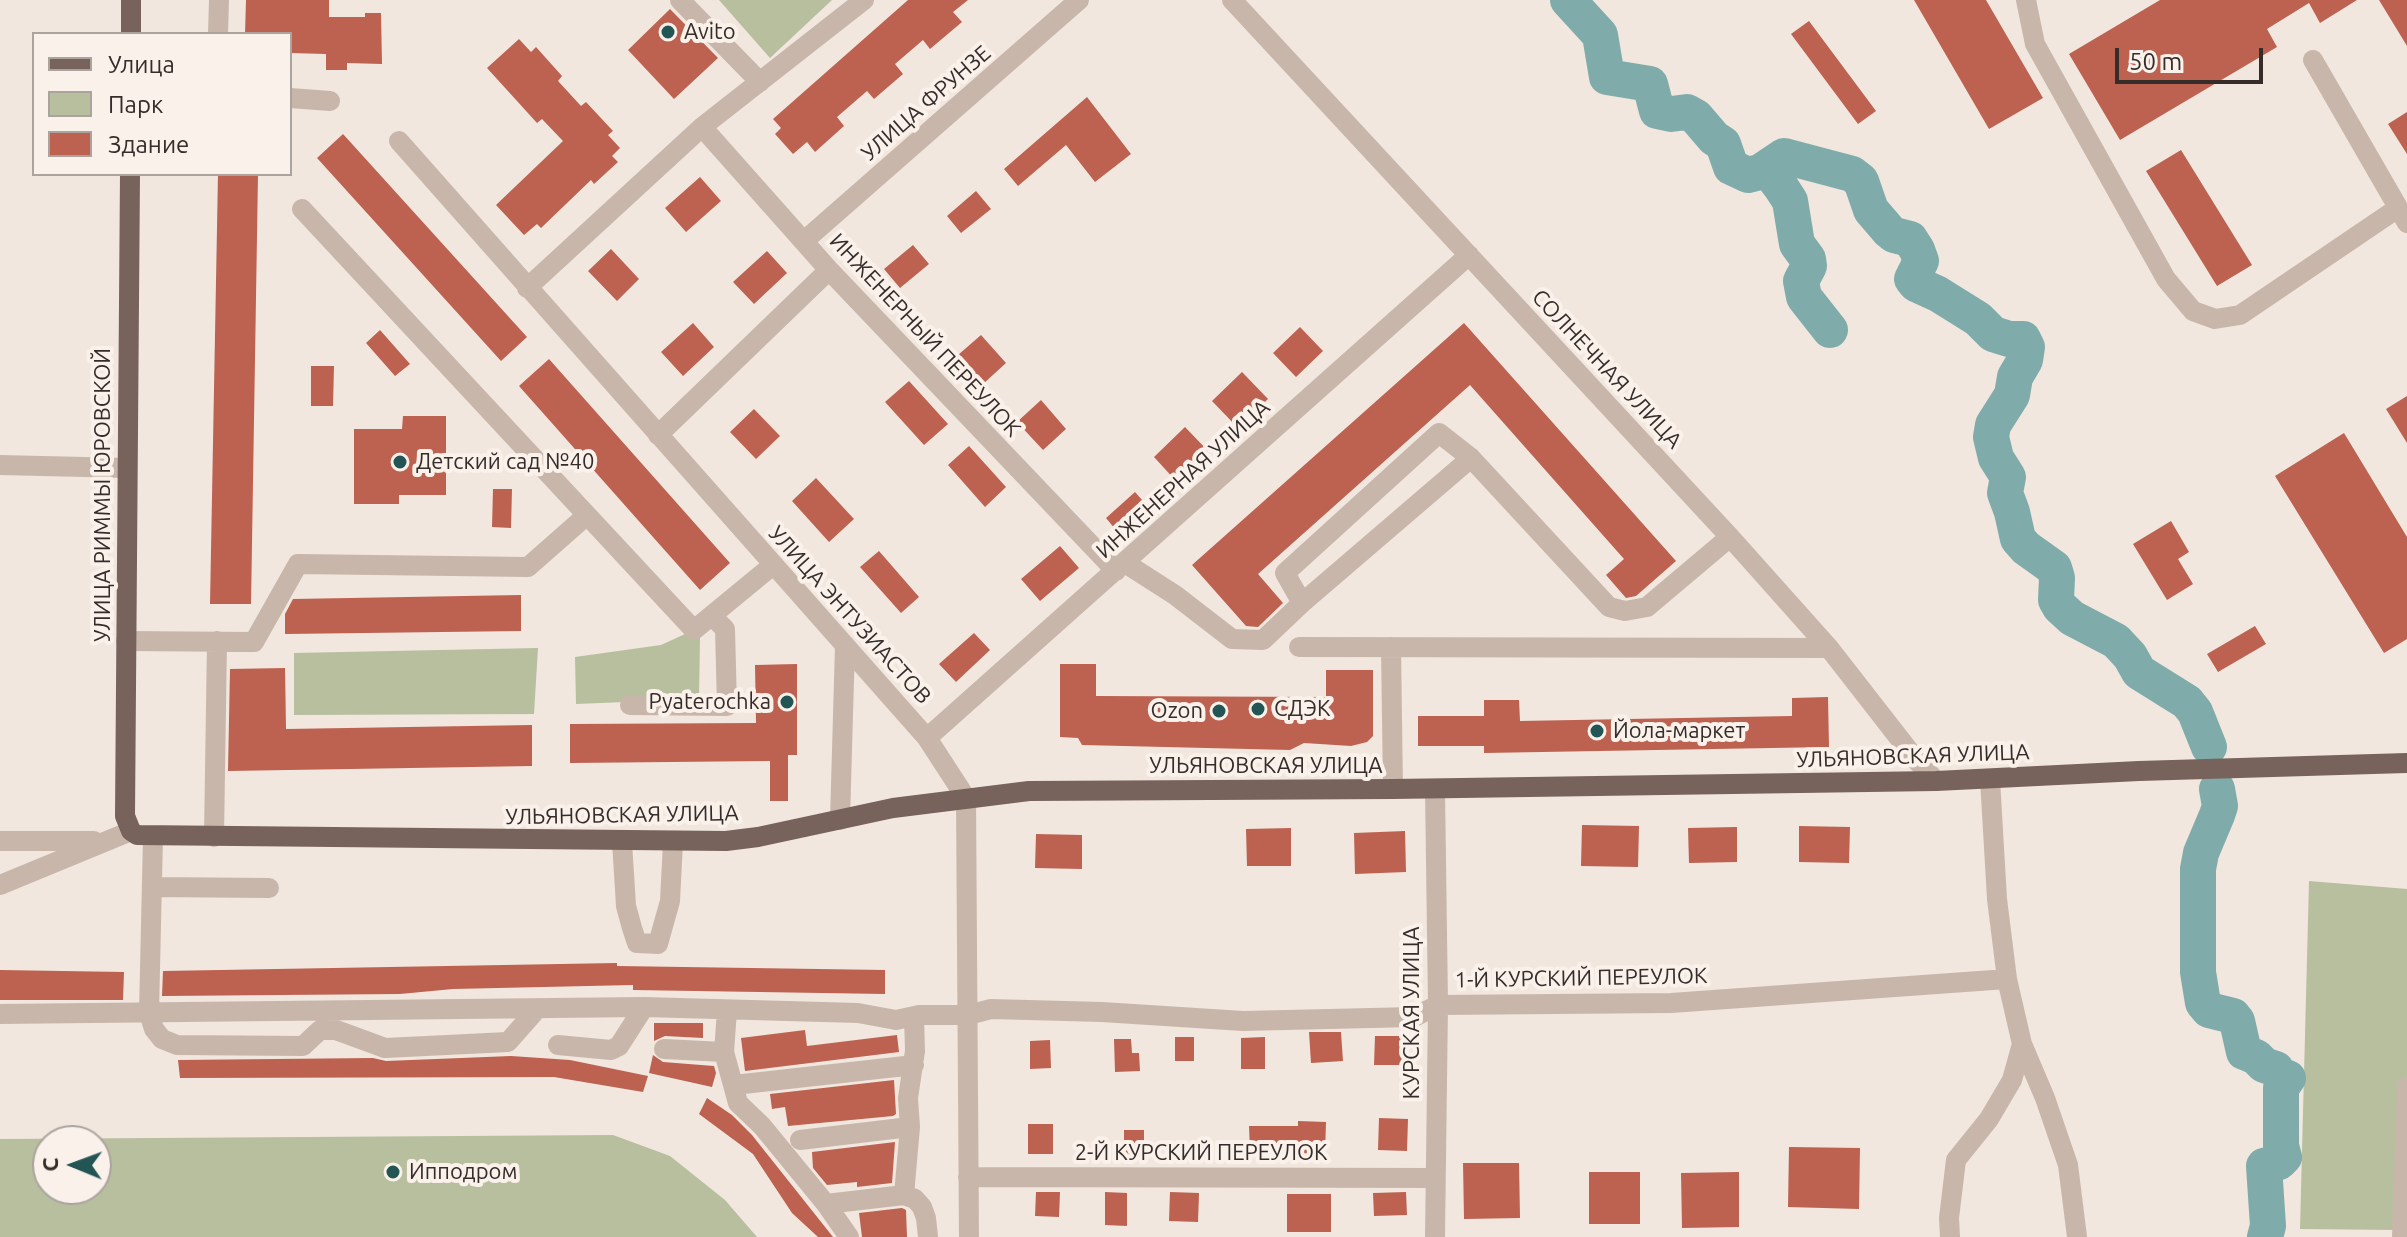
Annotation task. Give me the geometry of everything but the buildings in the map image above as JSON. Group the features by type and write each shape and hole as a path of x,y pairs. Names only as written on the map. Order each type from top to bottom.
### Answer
{"main road":[{"path":"131,0 131,32"},
{"name":"УЛИЦА РИММЫ ЮРОВСКОЙ","path":"128,824 126,641 130,176"},
{"name":"УЛЬЯНОВСКАЯ УЛИЦА","path":"128,824 137,835 153,837 673,842 758,837 966,798 1029,791 1435,789 1936,781 2407,763"}],"street":[{"path":"218,32 219,0"},
{"path":"680,0 760,82"},
{"path":"527,288 702,127 864,0"},
{"name":"УЛИЦА ФРУНЗЕ","path":"804,241 1079,0"},
{"name":"СОЛНЕЧНАЯ УЛИЦА","path":"1232,0 1730,537 1829,648 1936,781"},
{"path":"2026,0 2035,44 2166,279 2193,311 2215,319 2240,315 2402,216 2313,60"},
{"path":"292,98 330,101"},
{"name":"ИНЖЕНЕРНЫЙ ПЕРЕУЛОК","path":"702,127 829,270 1121,567 1175,595 1232,639 1263,640 1471,458"},
{"name":"УЛИЦА ЭНТУЗИАСТОВ","path":"399,141 927,738 966,798"},
{"path":"302,209 694,630 773,565"},
{"name":"ИНЖЕНЕРНАЯ УЛИЦА","path":"927,738 1469,255"},
{"path":"658,435 829,270"},
{"path":"1302,603 1285,573 1439,433 1471,458 1609,607 1625,611 1647,607 1730,537"},
{"path":"0,465 127,468"},
{"path":"126,641 254,642 298,564 528,567 587,515"},
{"path":"630,705 727,706 725,629 712,616"},
{"path":"214,837 217,641"},
{"path":"840,820 845,645"},
{"path":"1299,647 1829,648"},
{"path":"1391,647 1393,789"},
{"path":"1990,779 1997,899 2007,979 2022,1044 2068,1165 2077,1237"},
{"name":"КУРСКАЯ УЛИЦА","path":"1435,789 1438,1005 1435,1237"},
{"path":"966,798 969,1237"},
{"path":"0,885 106,841 128,824"},
{"path":"153,837 149,1013 154,1029 162,1039 177,1045 303,1046 320,1030 336,1030 385,1048 508,1042 538,1008"},
{"path":"0,841 106,841"},
{"path":"622,842 626,906 637,943 658,944 670,901 673,842"},
{"path":"153,887 269,888"},
{"name":"1-Й КУРСКИЙ ПЕРЕУЛОК","path":"0,1014 644,1007 858,1013 896,1020 914,1016 968,1015 991,1009 1243,1021 1399,1018 1414,1017 1438,1005 1671,1003 2007,979"},
{"path":"558,1045 611,1050 619,1046 644,1007"},
{"path":"727,1010 725,1064 738,1103 762,1126 849,1237"},
{"path":"904,1195 910,1127 907,1113 914,1065 914,1016"},
{"path":"1950,1237 1949,1218 1956,1160 1989,1119 2012,1080 2022,1044"},
{"path":"664,1049 724,1052"},
{"path":"734,1085 914,1065"},
{"path":"2402,1237 2407,1087"},
{"path":"800,1140 910,1127"},
{"name":"2-Й КУРСКИЙ ПЕРЕУЛОК","path":"968,1177 1435,1178"},
{"path":"826,1204 904,1195 915,1199 922,1207 928,1237"}],"green space":[{"path":"719,0 832,0 770,58"},
{"path":"685,634 700,638 699,699 576,704 575,657 661,645"},
{"path":"538,648 534,714 294,715 294,653"},
{"path":"2309,881 2407,889 2407,1237 2398,1230 2300,1229"},
{"name":"Ипподром","path":"613,1135 670,1156 725,1200 757,1237 0,1237 0,1139 32,1139 32,1205 112,1205 112,1138"}],"waterway":[{"path":"1568,0 1600,35 1607,77 1650,84 1657,111 1671,114 1687,112 1696,117 1723,144 1731,167 1748,175 1760,172 1771,174 1790,201 1797,244 1808,259 1809,266 1801,281 1804,297 1830,330"},
{"path":"1760,172 1784,156 1852,174 1861,181 1871,210 1889,231 1910,239 1917,250 1921,261 1912,279 1916,284 1978,319 1993,334 2023,339 2027,347 2025,360 2015,377 2012,395 1993,425 1991,437 1996,458 2008,477 2005,493 2018,539 2054,568 2056,600 2060,607 2072,618 2116,641 2139,672 2187,702 2195,712 2209,747"},
{"path":"2217,789 2220,806 2201,853 2198,869 2198,972 2203,1003 2209,1010 2233,1016 2244,1052 2288,1078 2281,1088 2281,1146 2284,1157 2279,1162 2264,1166 2268,1226 2265,1237"}],"place":[{"name":"Avito","path":"668,32"},
{"name":"Детский сад №40","path":"400,462"},
{"name":"Pyaterochka","path":"787,702"},
{"name":"СДЭК","path":"1258,709"},
{"name":"Ozon","path":"1219,711"},
{"name":"Йола-маркет","path":"1597,731"},
{"name":"Ипподром","path":"393,1172"}]}
